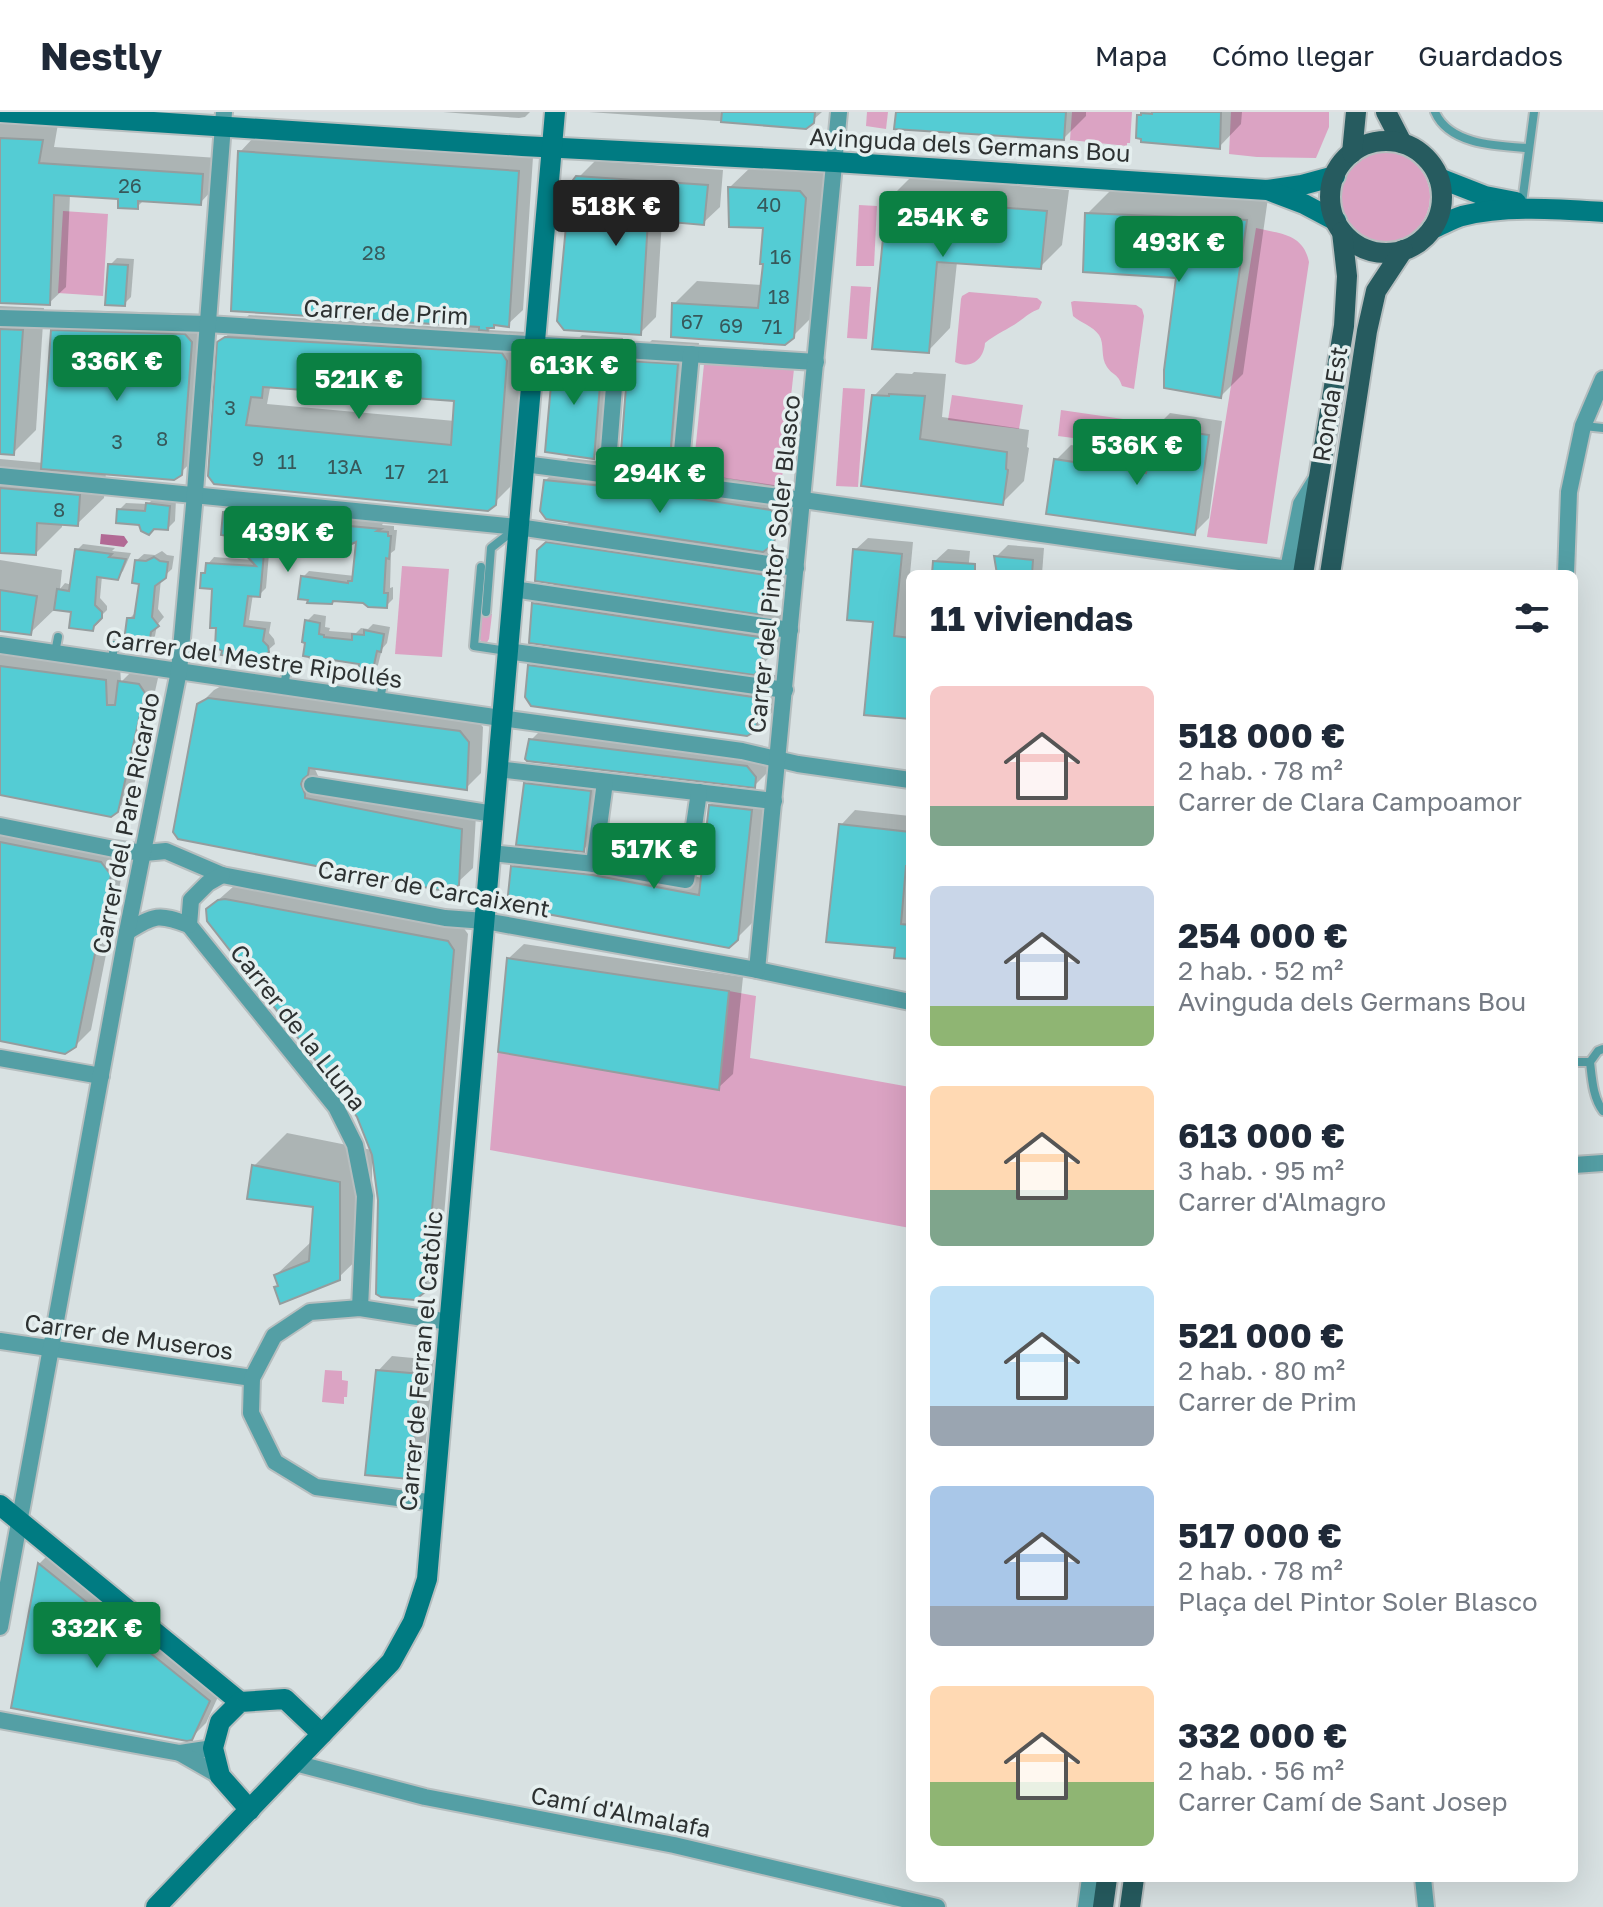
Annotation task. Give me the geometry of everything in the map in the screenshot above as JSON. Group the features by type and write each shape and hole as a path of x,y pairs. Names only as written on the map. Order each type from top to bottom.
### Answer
{"main road":[{"path":"1352,153 1356,112"},
{"path":"1386,112 1402,143"},
{"path":"1382,141 1402,143 1425,156 1439,178 1442,204 1439,216 1421,241 1403,250 1385,253 1370,251 1355,244 1339,226 1330,199 1335,176 1352,153 1368,144 1382,141"},
{"name":"Ronda Est","path":"1294,570 1318,477 1344,326 1347,276 1339,226"},
{"name":"Ronda Est","path":"1331,570 1367,331 1376,291 1403,250"},
{"path":"1103,1907 1106,1882"},
{"path":"1130,1907 1133,1882"}],"street":[{"name":"Avinguda dels Germans Bou","path":"0,112 224,119 552,148 835,162 1267,190 1335,176"},
{"name":"Carrer de Ferran el Catòlic","path":"156,1907 391,1662 413,1622 427,1579 555,112"},
{"name":"Carrer del Pintor Soler Blasco","path":"757,970 839,112"},
{"name":"Carrer del Pare Ricardo","path":"0,1627 6,1564 20,1521 127,932 179,671 224,119"},
{"path":"1439,178 1485,196 1551,209"},
{"name":"Avinguda dels Germans Bou","path":"1267,190 1304,204 1339,226"},
{"path":"1432,229 1459,217 1483,212 1551,209 1603,212"},
{"name":"Carrer de Prim","path":"0,318 207,324 816,362"},
{"path":"607,475 617,349"},
{"path":"679,484 691,354"},
{"path":"1566,570 1569,492 1583,426 1603,379"},
{"path":"524,464 803,500 1279,570"},
{"path":"0,476 518,527 796,568"},
{"path":"513,589 790,630"},
{"name":"Carrer del Mestre Ripollés","path":"0,645 57,645 113,653 179,671 742,751 798,764 906,779"},
{"path":"507,651 785,690"},
{"path":"497,769 774,801"},
{"path":"594,864 605,782"},
{"path":"312,785 494,814"},
{"path":"491,853 594,864 686,880 699,792"},
{"name":"Carrer de Carcaixent","path":"0,826 144,853 166,851 222,875 445,918 485,921 757,970 906,1001"},
{"path":"127,932 149,918 167,916 189,925 191,900 208,883 222,875"},
{"name":"Carrer de la Lluna","path":"189,925 336,1107 355,1145 365,1196 360,1308"},
{"path":"0,1058 101,1076"},
{"path":"1578,1165 1603,1163"},
{"path":"435,1503 316,1487 275,1462 251,1413 252,1378 274,1336 310,1312 360,1308 449,1322"},
{"name":"Carrer de Museros","path":"0,1341 252,1378"},
{"path":"0,1505 240,1702"},
{"path":"220,1776 213,1748 220,1722 240,1702 285,1699 322,1734"},
{"path":"0,1720 180,1753 213,1748"},
{"path":"180,1753 220,1776 250,1810"},
{"name":"Camí d'Almalafa","path":"295,1763 425,1797 674,1845 937,1907"},
{"path":"1086,1907 1089,1882"},
{"path":"1423,1882 1426,1907"}],"lane":[{"path":"1435,112 1438,119 1458,136 1494,145 1528,148"},
{"path":"1522,203 1534,112"},
{"path":"1583,426 1603,428"},
{"path":"486,612 491,548 518,527"},
{"path":"481,567 474,646 507,651"},
{"path":"284,687 287,669"},
{"path":"380,701 383,683"},
{"path":"1590,1062 1603,1049"},
{"path":"1578,1062 1590,1062"},
{"path":"1590,1062 1598,1087 1598,1105 1603,1111"}],"shaded area":[{"path":"867,112 888,112 886,129 866,126"},
{"path":"1072,112 1132,112 1130,143 1127,146 1070,140"},
{"path":"1231,112 1329,112 1329,127 1316,158 1229,154"},
{"path":"1385,152 1402,155 1417,165 1427,180 1430,197 1427,214 1417,229 1402,239 1385,242 1368,239 1353,229 1343,214 1340,197 1343,180 1353,165 1368,155"},
{"path":"859,205 877,206 874,266 856,266"},
{"path":"63,211 108,214 103,296 58,293"},
{"path":"1256,228 1296,240 1302,245 1309,262 1267,544 1207,537"},
{"path":"851,286 871,287 867,339 847,338"},
{"path":"969,292 1037,298 1042,302 1039,309 985,343 976,362 966,365 955,362 961,299"},
{"path":"1071,302 1136,305 1142,309 1144,316 1134,389 1122,386 1107,367 1099,335 1073,316"},
{"path":"704,364 794,369 781,487 693,473"},
{"path":"843,388 865,389 858,487 836,486"},
{"path":"952,395 1023,405 1019,429 948,420"},
{"path":"1061,410 1130,420 1126,445 1058,436"},
{"path":"101,534 124,536 128,542 124,547 100,544"},
{"path":"402,566 449,569 442,657 395,654"},
{"path":"481,613 492,614 486,644 479,638"},
{"path":"729,991 756,996 750,1058 906,1086 906,1227 490,1150 498,1052 718,1090"},
{"path":"325,1370 342,1371 342,1380 348,1381 344,1404 322,1402"}],"building":[{"path":"722,112 815,112 814,123 806,129 721,122"},
{"path":"896,112 1066,112 1064,140 894,129"},
{"path":"1152,112 1221,112 1220,149 1141,142 1136,138 1137,115"},
{"path":"0,138 43,140 39,163 203,174 201,205 138,201 138,209 118,208 118,199 54,195 50,305 0,303"},
{"path":"238,151 519,171 509,327 494,325 494,328 487,328 488,331 479,330 479,327 231,311"},
{"path":"576,176 708,185 704,225 648,220 641,335 564,330 557,321 570,184"},
{"path":"728,187 800,191 806,198 794,338 785,345 671,337 672,303 758,308 763,228 729,227"},
{"path":"887,198 1047,211 1041,269 937,262 929,353 872,349"},
{"path":"1085,213 1247,220 1221,398 1164,388 1176,278 1083,272"},
{"path":"108,264 128,265 125,306 105,305"},
{"path":"0,329 23,330 14,455 0,454"},
{"path":"51,330 185,334 192,342 182,475 174,480 41,469"},
{"path":"225,337 502,353 507,361 496,505 488,511 214,484 208,476 217,342","holes":["263,387 454,401 451,445 246,425 251,397 262,398"]},
{"path":"558,357 602,360 594,459 545,452 553,363"},
{"path":"628,361 678,364 669,470 620,465"},
{"path":"872,395 925,396 920,439 1007,452 1003,505 861,486"},
{"path":"1153,427 1209,435 1195,535 1046,514 1054,459 1146,473"},
{"path":"544,480 633,489 771,510 778,519 774,544 763,552 546,519 540,511"},
{"path":"0,488 80,495 78,526 37,523 36,555 0,553"},
{"path":"146,503 170,506 168,530 154,529 149,535 141,531 139,525 116,523 117,509 145,511"},
{"path":"223,512 388,532 391,536 384,593 388,593 387,608 333,601 332,604 307,603 308,600 298,599 301,576 352,581 356,542 332,553 317,544 294,542 286,549 265,542 260,597 248,596 244,626 265,629 263,641 269,652 261,657 261,665 250,659 221,655 222,651 215,647 216,628 210,628 212,589 200,588 201,573 205,573 206,563 256,566 228,536 221,535"},
{"path":"546,542 766,575 772,583 768,609 762,615 535,581 537,550"},
{"path":"75,549 126,559 118,580 97,577 95,605 102,612 102,618 93,631 69,628 71,612 54,610 57,589 69,591"},
{"path":"853,549 902,554 894,636 906,638 906,719 864,715 873,622 847,620"},
{"path":"994,556 1033,560 1032,570 996,570"},
{"path":"154,557 168,562 166,578 155,586 152,617 159,626 151,632 149,645 124,641 127,618 134,618 139,584 132,583 135,560 146,561"},
{"path":"933,561 975,564 975,570 932,570"},
{"path":"0,590 37,596 31,635 0,631"},
{"path":"532,603 759,637 764,644 761,669 754,675 529,643"},
{"path":"305,620 320,623 319,634 324,637 352,640 352,634 364,635 364,630 384,634 372,674 358,672 359,664 326,659 319,664 303,656"},
{"path":"528,665 753,697 759,705 756,731 747,736 531,706 525,697"},
{"path":"0,666 106,680 107,705 115,705 118,681 139,684 145,693 118,812 111,817 0,795"},
{"path":"208,698 460,731 469,742 467,790 309,768 301,784 305,798 462,829 459,885 449,892 178,839 173,832 197,704"},
{"path":"529,739 747,766 756,777 755,788 527,761"},
{"path":"524,783 591,791 584,852 516,845"},
{"path":"709,805 752,810 738,940 729,948 515,908 508,895 511,866 592,875 699,895"},
{"path":"839,824 906,832 901,924 906,925 906,959 894,958 895,948 826,942"},
{"path":"0,842 101,862 111,875 76,1047 65,1054 0,1041"},
{"path":"225,899 448,941 454,950 425,1292 415,1300 376,1294 378,1200 372,1155 357,1117 337,1088 207,921 206,909"},
{"path":"507,958 729,991 719,1090 498,1052"},
{"path":"252,1165 340,1182 340,1280 280,1304 274,1287 278,1286 274,1275 309,1261 313,1207 247,1199"},
{"path":"376,1370 421,1374 410,1479 365,1475"},
{"path":"38,1563 210,1701 192,1740 11,1708"}]}
